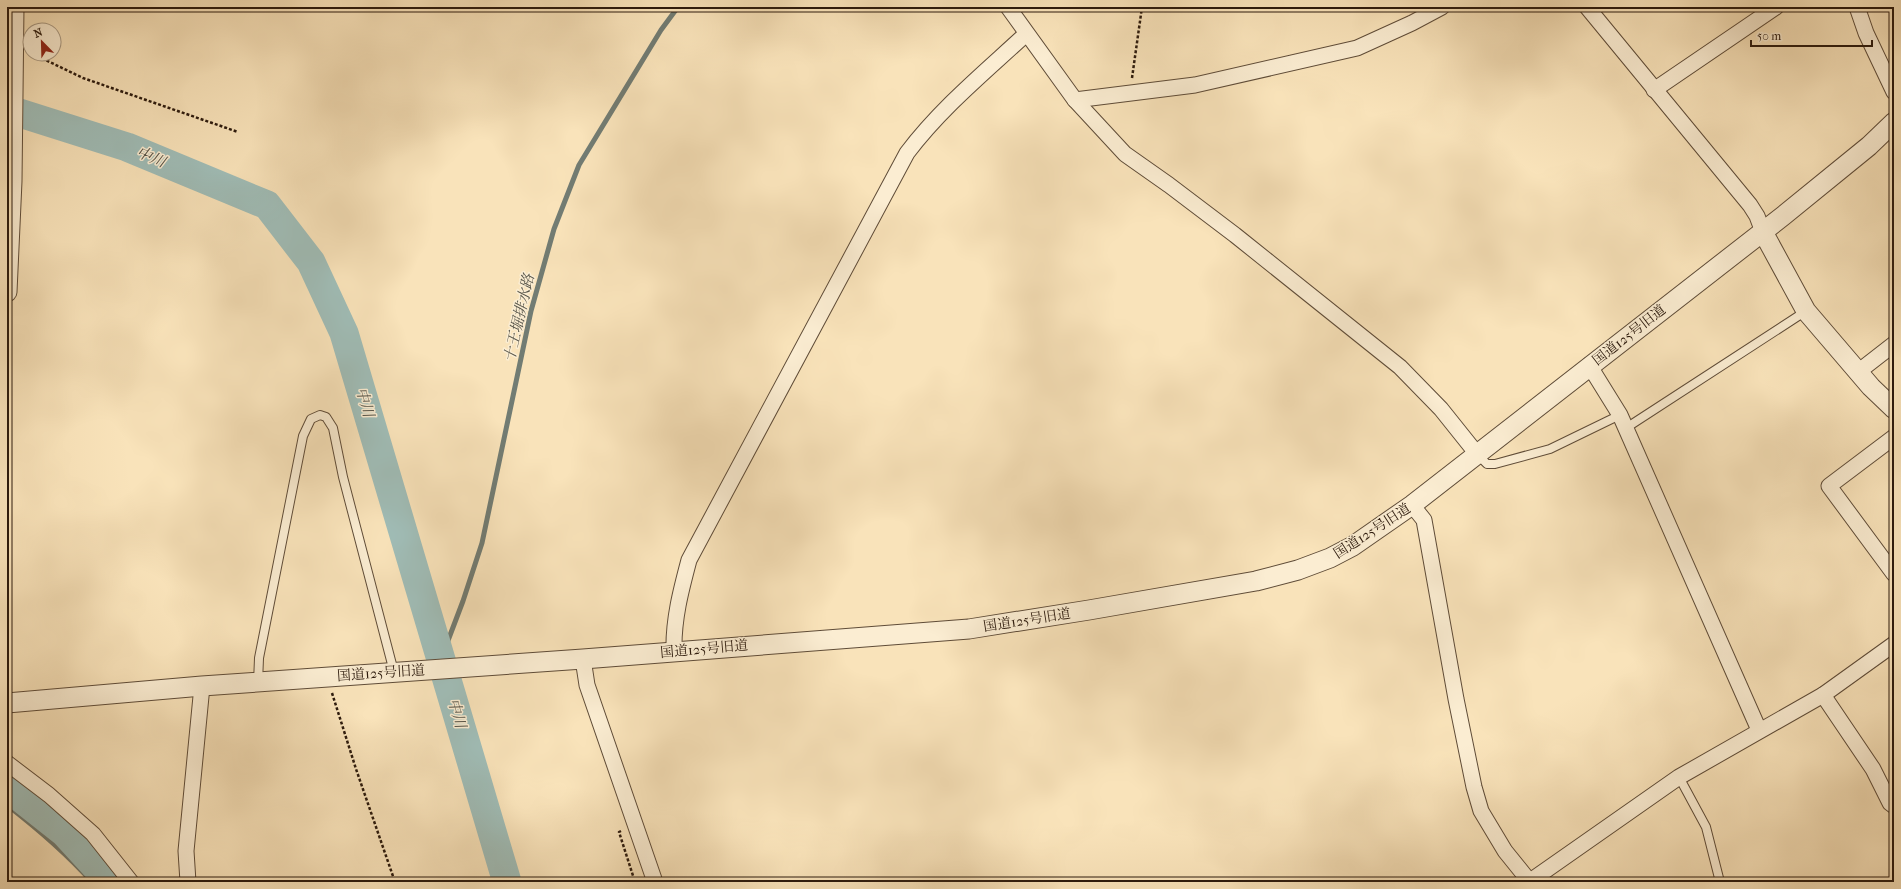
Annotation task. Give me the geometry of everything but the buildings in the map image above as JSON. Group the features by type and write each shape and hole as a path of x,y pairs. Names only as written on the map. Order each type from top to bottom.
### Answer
{"street":[{"path":"7,288 12,181 14,7"},
{"path":"1008,7 1075,100 1125,154 1169,184 1400,367 1441,409 1477,454"},
{"path":"1075,100 1195,85 1357,48 1412,23 1442,7"},
{"path":"1587,7 1750,205 1806,311 1858,372 1894,409"},
{"path":"1654,90 1776,7"},
{"path":"1857,7 1866,33 1894,92"},
{"path":"674,652 674,634 679,597 689,560 907,153 924,131 941,113 1026,34"},
{"name":"国道125号旧道","path":"7,703 202,686 583,659 969,629 1256,581 1298,570 1330,558 1353,546 1412,505 1834,176 1894,122"},
{"path":"1858,372 1894,344"},
{"path":"1589,366 1623,421 1759,730"},
{"path":"1894,438 1829,486 1894,574"},
{"path":"1412,505 1424,520 1456,699 1480,811 1505,851 1529,882 1678,777 1823,695 1894,644"},
{"path":"583,659 587,685 655,882"},
{"path":"188,882 186,851 202,686"},
{"path":"1823,695 1873,769 1890,803 1894,806"},
{"path":"7,763 49,796 93,834 131,882"}],"lane":[{"path":"1477,454 1487,464 1495,464 1550,449 1623,421 1806,311"},
{"path":"258,683 259,658 303,436 311,420 320,415 326,417 333,428 343,477 399,672"},
{"path":"1678,777 1706,827 1720,882"}],"path":[{"path":"1130,94 1142,7"},
{"path":"49,62 84,78 238,132"},
{"path":"331,689 356,770 395,882"}],"waterway":[{"name":"十王堀排水路","path":"441,659 463,601 482,543 531,311 554,229 579,165 661,30 678,7"},
{"name":"中川","path":"7,109 127,147 267,205 311,262 344,333 507,882"},
{"path":"7,787 64,832 110,882"},
{"path":"7,805 30,823 72,861 92,882"}]}
